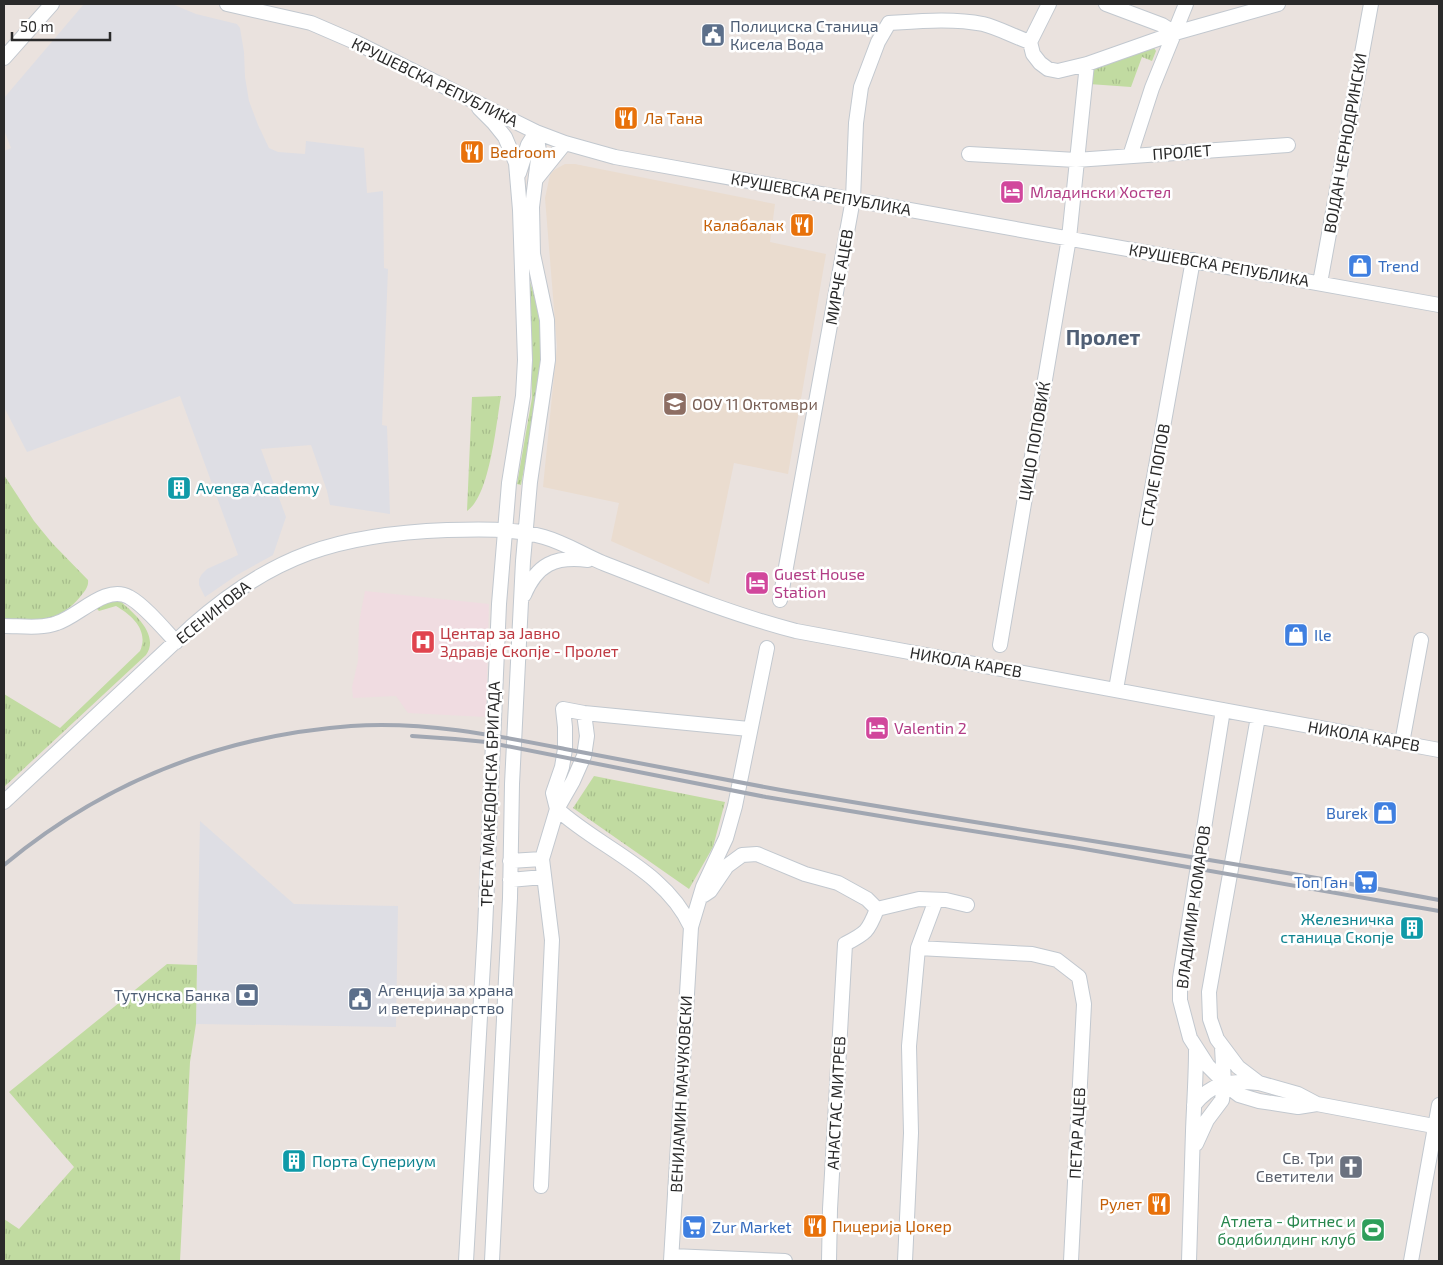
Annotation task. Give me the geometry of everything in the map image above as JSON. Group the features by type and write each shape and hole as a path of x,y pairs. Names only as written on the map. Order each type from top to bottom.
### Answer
{"street":[{"name":"КРУШЕВСКА РЕПУБЛИКА","path":"227,4 311,23 355,42 536,132 565,143 615,157 1439,305"},
{"path":"1049,4 1030,42 1033,54 1040,63 1048,70 1058,71 1087,64 1175,33 1278,4"},
{"path":"1106,4 1162,25 1175,33"},
{"path":"1130,156 1152,88 1186,4"},
{"name":"ВОЈДАН ЧЕРНОДРИНСКИ","path":"1320,283 1370,4"},
{"path":"4,58 50,7"},
{"name":"МИРЧЕ АЦЕВ","path":"780,600 853,199 856,123 861,87 878,42 889,23 924,20 984,25 1030,42"},
{"path":"1069,238 1087,64"},
{"name":"ТРЕТА МАКЕДОНСКА БРИГАДА","path":"466,1261 485,929 499,604 509,484 523,396 524,375 523,296 516,163 509,144 493,122 470,99"},
{"name":"ТРЕТА МАКЕДОНСКА БРИГАДА","path":"518,178 524,154 536,132"},
{"name":"ТРЕТА МАКЕДОНСКА БРИГАДА","path":"492,1261 521,600 530,482 548,360 547,320 533,254 532,207 539,151 536,132"},
{"path":"534,182 565,143"},
{"name":"ПРОЛЕТ","path":"970,154 1076,160 1288,145"},
{"name":"ЦИЦО ПОПОВИЌ","path":"1000,644 1069,238"},
{"name":"СТАЛЕ ПОПОВ","path":"1116,689 1193,260"},
{"name":"ЕСЕНИНОВА","path":"4,802 218,605 242,587 282,564 314,550 360,538 411,532 480,529 505,530"},
{"name":"НИКОЛА КАРЕВ","path":"505,530 526,532 547,538 600,562 729,611 796,631 1116,689 1257,723 1439,750"},
{"path":"521,600 537,572 551,563 571,559 600,562"},
{"path":"4,626 57,624 104,597 120,594 135,601 176,642"},
{"path":"1402,743 1421,640"},
{"name":"ВЕНИЈАМИН МАЧУКОВСКИ","path":"671,1258 691,927 699,899 726,838 735,806 749,729 767,648"},
{"path":"691,927 679,906 662,887 628,861 587,834 557,809 553,793 562,768 565,749 566,727 563,709 584,713 749,729"},
{"path":"541,1186 552,940 542,859 557,809 573,781 584,756 587,736 584,713"},
{"name":"ВЛАДИМИР КОМАРОВ","path":"1222,716 1180,978 1180,1000 1184,1018 1196,1050 1224,1084 1239,1095 1250,1099 1298,1107 1317,1104"},
{"name":"ВЛАДИМИР КОМАРОВ","path":"1257,723 1209,992 1210,1019 1217,1039 1246,1074 1259,1083 1298,1094 1317,1104 1437,1127"},
{"path":"699,899 710,890 728,866 742,855 757,854 804,874 838,883 867,899 877,909 918,899 967,905"},
{"path":"510,861 542,859"},
{"path":"510,880 544,877"},
{"path":"905,1261 911,1132 909,1046 918,948 936,900"},
{"name":"АНАСТАС МИТРЕВ","path":"829,1261 830,1209 845,944 864,934 871,924 877,909"},
{"name":"ПЕТАР АЦЕВ","path":"918,948 1032,954 1057,960 1079,977 1084,1004 1070,1261"},
{"path":"1193,1152 1203,1126 1222,1100 1224,1084 1222,1047"},
{"path":"1188,1261 1196,1050"},
{"path":"1194,1105 1208,1090 1224,1084 1239,1082 1259,1083"},
{"path":"1214,1111 1232,1100 1250,1099"},
{"path":"1411,1261 1437,1127 1439,1105"},
{"path":"671,1258 785,1261"}],"shaded area":[{"path":"84,4 172,4 196,14 237,24 240,28 244,52 245,77 249,101 269,148 278,152 305,154 306,141 364,148 367,193 383,191 384,268 388,269 382,425 387,426 390,514 330,505 311,445 261,449 286,517 273,555 237,575 205,597 199,585 199,579 202,574 207,569 238,555 180,396 27,452 4,407 4,151 11,148 4,130 4,98"},
{"name":"ООУ 11 Октомври","path":"565,164 575,164 775,204 770,242 826,254 788,474 734,463 709,584 611,541 619,503 543,487 557,346 545,198 550,175 554,170"},
{"name":"Центар за Јавно Здравје Скопје - Пролет","path":"365,591 489,604 486,717 408,713 396,696 353,698 352,687 358,661 359,622"},
{"path":"200,821 294,904 398,906 396,1027 196,1024"}],"green space":[{"path":"1153,46 1156,51 1152,61 1142,57 1131,87 1089,84 1090,67"},
{"path":"530,282 537,307 541,358 535,409 521,485 517,484 532,398"},
{"path":"501,396 487,475 475,503 467,511 472,397"},
{"path":"4,475 34,521 52,543 88,580 87,587 80,597 71,606 54,617 36,620 4,620"},
{"path":"120,601 138,618 148,632 150,640 146,655 4,787 4,694 60,728 140,651 142,644 141,631 128,614 116,606 99,611 96,608 107,602"},
{"path":"594,776 725,802 713,847 689,889 573,808"},
{"path":"167,964 197,965 196,1024 190,1062 180,1261 4,1261 4,1219 19,1229 74,1167 9,1092"}],"railway":[{"path":"4,865 43,835 82,809 166,768 210,752 256,740 303,731 378,725 432,727 485,734 770,788 1272,870 1439,900"},
{"path":"412,736 486,742 766,797 1073,847 1439,911"}],"place":[{"name":"Полициска Станица Кисела Вода","path":"713,35"},
{"name":"Ла Тана","path":"626,118"},
{"name":"Bedroom","path":"472,152"},
{"name":"Младински Хостел","path":"1012,192"},
{"name":"Калабалак","path":"802,225"},
{"name":"Trend","path":"1360,266"},
{"name":"ООУ 11 Октомври","path":"675,404"},
{"name":"Avenga Academy","path":"179,488"},
{"name":"Guest House Station","path":"757,583"},
{"name":"Ile","path":"1296,635"},
{"name":"Центар за Јавно Здравје Скопје - Пролет","path":"423,642"},
{"name":"Valentin 2","path":"877,728"},
{"name":"Burek","path":"1385,813"},
{"name":"Топ Ган","path":"1366,882"},
{"name":"Железничка станица Скопје","path":"1412,928"},
{"name":"Тутунска Банка","path":"247,995"},
{"name":"Агенција за храна и ветеринарство","path":"360,999"},
{"name":"Порта Супериум","path":"294,1161"},
{"name":"Св. Три Светители","path":"1351,1167"},
{"name":"Рулет","path":"1159,1204"},
{"name":"Пицерија Џокер","path":"815,1226"},
{"name":"Zur Market","path":"694,1227"},
{"name":"Атлета - Фитнес и бодибилдинг клуб","path":"1373,1230"}],"district":[{"name":"Пролет","path":"1103,338"}]}
